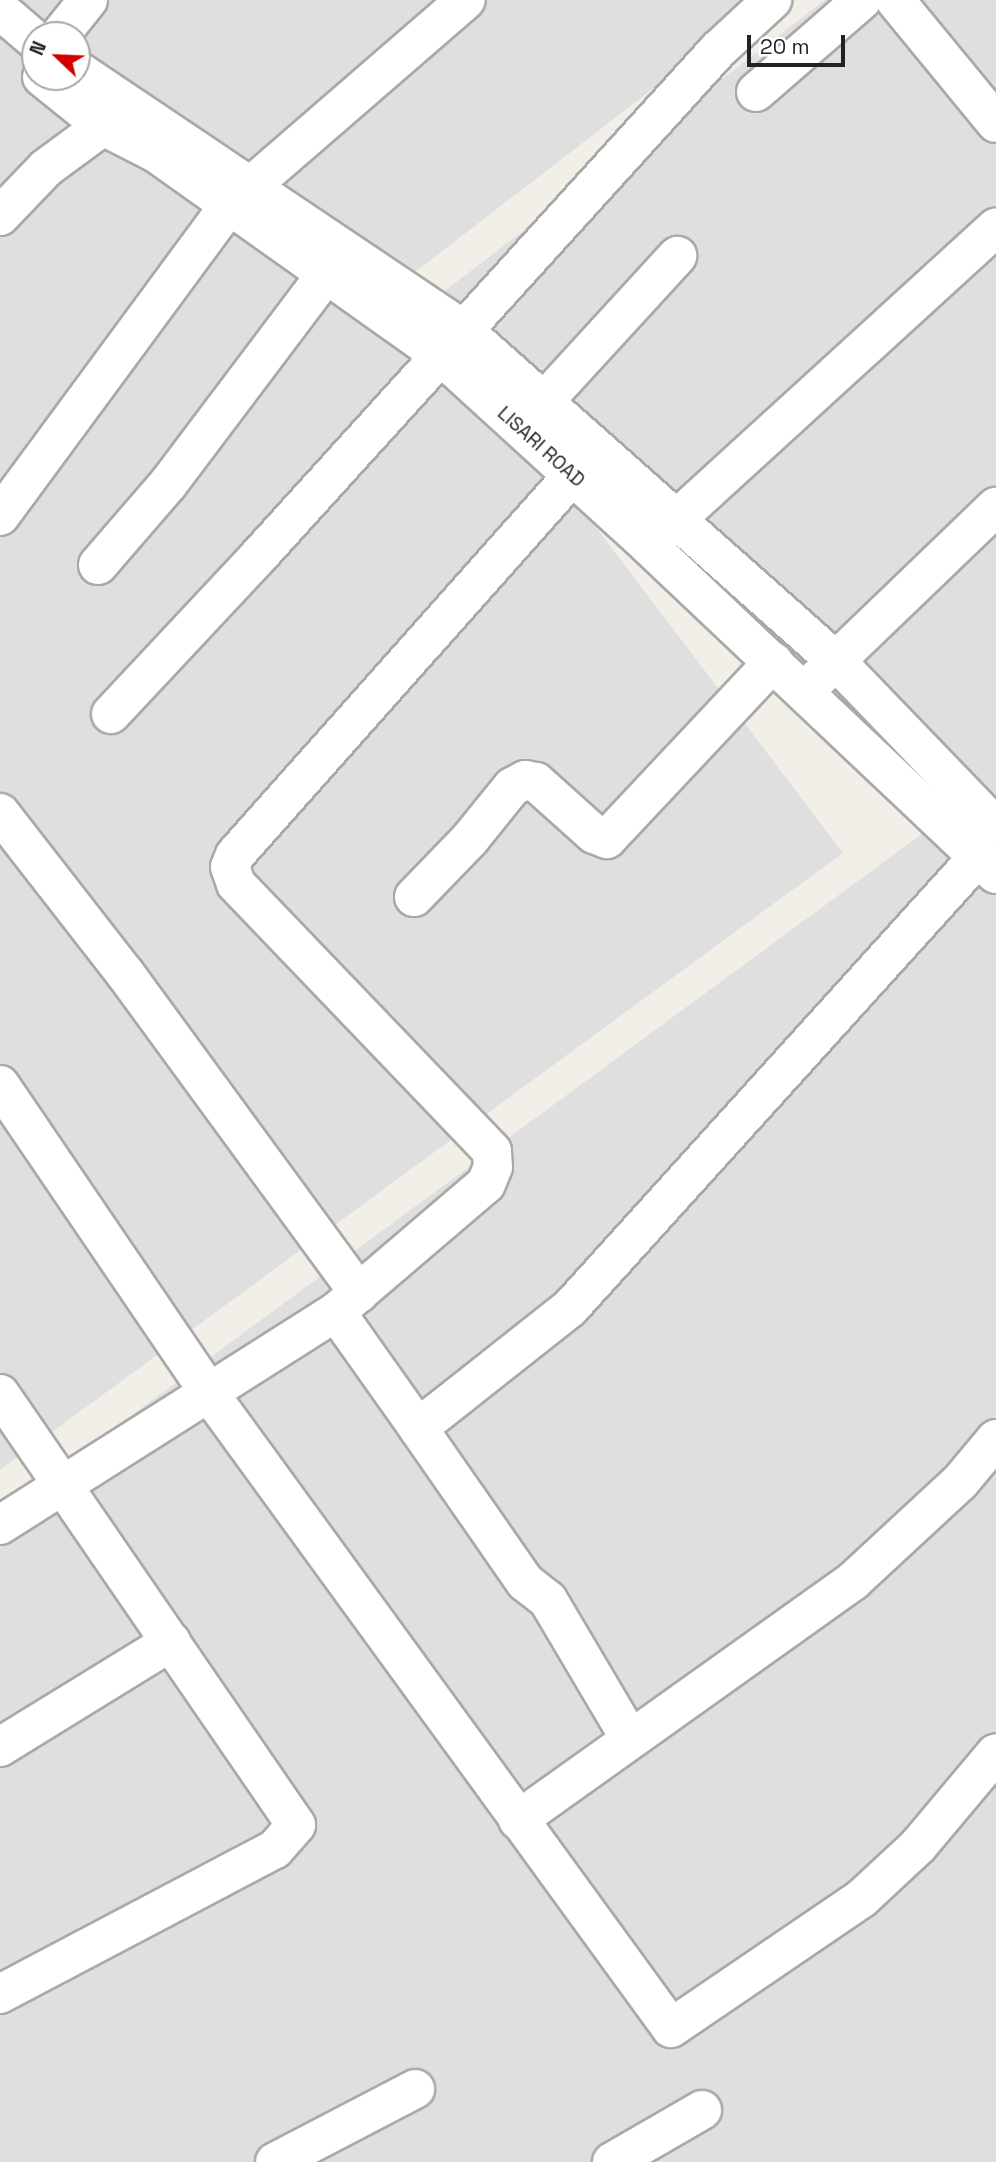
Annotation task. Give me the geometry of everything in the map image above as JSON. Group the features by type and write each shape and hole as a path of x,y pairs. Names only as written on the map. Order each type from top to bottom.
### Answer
{"street":[{"path":"71,21 88,0"},
{"path":"0,516 240,195 466,0"},
{"path":"111,714 257,558 450,342 718,50 772,0"},
{"path":"756,92 862,0"},
{"path":"895,0 996,123"},
{"name":"LISARI ROAD","path":"0,10 21,42"},
{"name":"LISARI ROAD","path":"0,43 21,56"},
{"name":"LISARI ROAD","path":"91,81 240,195 450,342 662,533 773,662 803,691 990,852"},
{"name":"LISARI ROAD","path":"65,91 103,126 240,195 326,274 450,342"},
{"path":"0,216 46,168 103,126"},
{"path":"662,533 996,227"},
{"path":"532,414 677,256"},
{"path":"98,565 184,463 326,274"},
{"name":"LISARI ROAD","path":"532,414 573,475 662,533 837,662 990,852"},
{"path":"0,1525 348,1302 486,1184 493,1167 492,1151 236,884 230,867 235,855 573,475"},
{"path":"803,691 837,662 996,507"},
{"path":"414,897 470,839 512,787 524,780 536,782 594,834 607,839 773,662"},
{"path":"0,813 124,972 348,1302 418,1428 525,1582 548,1600 629,1737"},
{"path":"418,1428 570,1308 990,852"},
{"path":"1,1089 209,1393 671,2028 860,1899 918,1846 996,1753"},
{"path":"0,1394 296,1825 275,1849 0,1994"},
{"path":"518,1819 629,1737 853,1581 960,1482 996,1439"},
{"path":"0,1747 170,1642"},
{"path":"275,2162 415,2089"},
{"path":"612,2162 702,2110"}],"shaded area":[{"path":"0,0 768,0 371,306 520,427 843,853 0,1470"},
{"path":"825,0 996,0 996,2162 0,2162 0,1512 972,797 421,309"}]}
